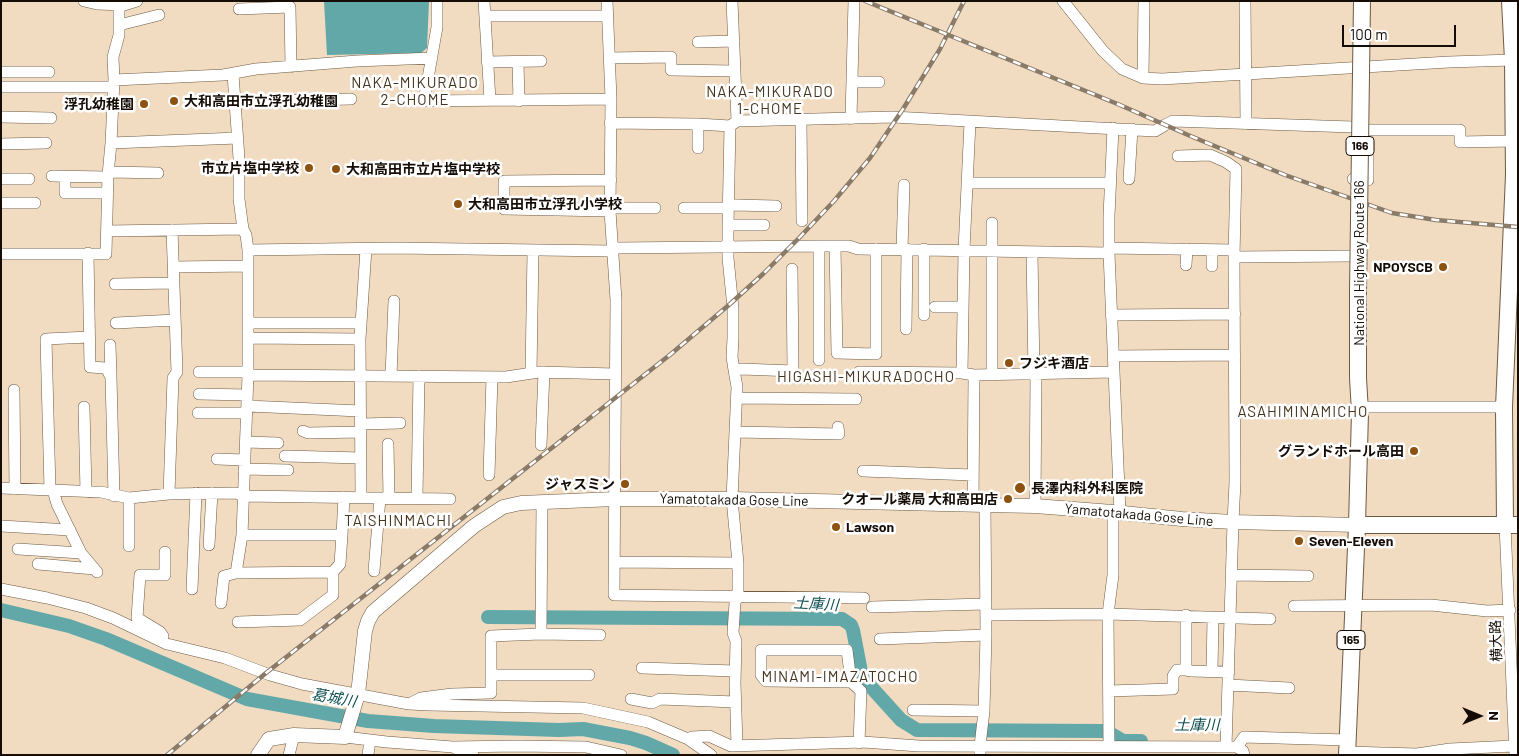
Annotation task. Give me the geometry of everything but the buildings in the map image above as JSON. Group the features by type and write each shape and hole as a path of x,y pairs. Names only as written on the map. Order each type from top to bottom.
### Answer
{"highway":[{"name":"National Highway Route 166","path":"1357,525 1360,407 1358,291 1362,1"},
{"path":"1357,525 1512,525 1504,407 1515,212 1514,57 1510,1"},
{"name":"165","path":"1347,749 1357,525"}],"main road":[{"name":"Yamatotakada Gose Line","path":"346,733 357,698 365,632 373,612 474,526 503,507 521,503 732,499 1035,506 1182,519 1357,525"},
{"path":"258,755 269,739 294,735 346,733"}],"street":[{"path":"84,1 97,4 119,3 124,5 137,1"},
{"path":"437,1 437,27 424,101 611,99"},
{"path":"484,1 490,100"},
{"path":"607,1 611,99 610,210 616,300 614,595 738,597 868,602 986,610 1270,619"},
{"path":"732,1 736,71 728,207 728,247 733,308 732,357 737,387 732,499 738,563 738,597 735,602 733,633 736,641 735,702 737,745"},
{"path":"851,119 854,1"},
{"path":"1062,1 1103,52 1122,69 1143,78 1162,79 1245,75 1514,57"},
{"path":"1143,78 1144,1"},
{"path":"1245,1 1246,124"},
{"path":"1354,1 1353,179 1368,180 1370,1"},
{"path":"1,254 106,254 108,175 112,143 113,57 119,35 119,3"},
{"path":"239,9 290,7 292,68"},
{"path":"119,25 159,16"},
{"path":"485,16 607,16"},
{"path":"698,42 734,41"},
{"path":"609,58 671,57 671,70 736,71"},
{"path":"1,87 114,83 233,74 256,70 357,61 432,58"},
{"path":"487,62 541,61"},
{"path":"518,62 519,101"},
{"path":"1,72 50,72"},
{"path":"233,74 238,138 239,199 248,250 247,410 242,535 236,573"},
{"path":"852,82 879,82"},
{"path":"235,102 352,100"},
{"path":"610,123 698,124 893,117 1155,131 1174,121 1354,127"},
{"path":"1,118 51,118"},
{"path":"804,120 807,190"},
{"path":"802,220 804,120"},
{"path":"962,373 964,250 970,122"},
{"path":"698,124 698,148"},
{"path":"1109,747 1108,614 1113,575 1117,513 1109,250 1113,128"},
{"path":"1129,179 1132,129"},
{"path":"1368,130 1460,130 1460,142 1515,134"},
{"path":"112,143 238,138"},
{"path":"1,144 46,143"},
{"path":"1178,156 1210,155 1236,169 1234,253 1235,482 1228,685 1238,747"},
{"path":"52,176 106,177 112,172 158,172"},
{"path":"66,177 65,193 108,193"},
{"path":"1,179 29,179"},
{"path":"611,180 504,181 504,210 655,208"},
{"path":"967,183 1111,184"},
{"path":"904,185 906,330"},
{"path":"1,203 35,203"},
{"path":"684,208 728,207 734,205 776,206"},
{"path":"1352,220 1367,220 1365,380 1360,407 1351,380 1352,220"},
{"path":"992,223 992,374"},
{"path":"728,225 764,225"},
{"path":"107,231 243,229"},
{"path":"169,494 173,378 177,372 172,230"},
{"path":"819,246 820,360"},
{"path":"835,246 837,353 876,354 876,249"},
{"path":"248,250 612,251 617,248 849,246 858,249 1032,252 1187,249 1234,253 1353,256"},
{"path":"361,497 360,339 366,249"},
{"path":"924,249 924,315"},
{"path":"1186,265 1187,249"},
{"path":"1212,250 1212,266"},
{"path":"531,373 533,251"},
{"path":"1032,252 1035,374 1035,506"},
{"path":"88,254 90,367 106,368 111,377"},
{"path":"174,267 248,266"},
{"path":"734,370 793,371 792,269"},
{"path":"114,284 174,283"},
{"path":"391,376 394,301"},
{"path":"935,307 963,307"},
{"path":"1111,315 1235,314"},
{"path":"116,322 176,320"},
{"path":"248,323 361,324"},
{"path":"38,564 95,571 81,553 52,490 46,339 89,337"},
{"path":"248,338 360,339"},
{"path":"110,345 114,496"},
{"path":"1113,356 1235,355"},
{"path":"199,372 246,372 248,375 506,378 544,372 615,374"},
{"path":"541,445 544,372"},
{"path":"859,372 962,373 974,375 1114,372"},
{"path":"974,375 973,475 979,505 986,610 984,711 980,750"},
{"path":"417,498 419,376"},
{"path":"489,475 492,377"},
{"path":"14,390 15,489"},
{"path":"199,394 247,394"},
{"path":"736,398 856,399"},
{"path":"84,407 86,492"},
{"path":"1360,407 1504,407"},
{"path":"198,412 247,410 360,411"},
{"path":"304,431 308,433 400,423"},
{"path":"735,432 839,434 838,427"},
{"path":"245,442 278,442"},
{"path":"374,571 384,498 388,444"},
{"path":"285,456 361,458"},
{"path":"216,459 244,465 288,470"},
{"path":"864,471 973,475"},
{"path":"1,488 101,492 129,498 169,494 236,493 243,496 450,499"},
{"path":"192,589 196,494"},
{"path":"209,545 212,494"},
{"path":"238,622 300,620 333,595 333,572 340,564 344,497"},
{"path":"129,498 129,546"},
{"path":"541,634 542,502"},
{"name":"横大路","path":"1512,525 1513,567 1510,610 1514,628 1515,747"},
{"path":"1,526 70,530"},
{"path":"242,535 342,535"},
{"path":"18,549 81,553"},
{"path":"165,552 165,575 140,575 137,618 160,632 167,644"},
{"path":"614,562 738,563"},
{"path":"221,602 224,576 236,573 333,572"},
{"path":"1231,575 1308,576"},
{"path":"1,589 86,608 113,618 167,644 225,658 270,675 357,698 409,704 583,708 648,722 688,739 711,755"},
{"path":"1294,606 1431,605 1487,611 1510,610"},
{"path":"1186,615 1186,670"},
{"path":"1212,618 1212,672"},
{"path":"409,704 421,698 452,694 491,693 491,636 541,634 600,635"},
{"path":"880,639 986,635"},
{"path":"851,682 766,681 761,675 761,650 847,650 851,682 861,692 861,742 863,755"},
{"path":"642,668 735,671"},
{"path":"1108,690 1173,689 1173,676 1177,670 1229,672"},
{"path":"491,675 589,675"},
{"path":"1228,685 1289,688"},
{"path":"631,699 652,704 660,699 735,702"},
{"path":"913,710 984,711"},
{"path":"346,733 370,740 453,747 586,747 621,755"},
{"path":"289,755 294,735"},
{"path":"688,739 709,736 731,746 861,742 980,750 1057,751 1109,747 1186,751 1238,747"},
{"path":"1238,747 1244,737 1347,749 1417,754 1450,749 1515,747"},
{"path":"368,755 370,740"},
{"path":"453,747 473,755"}],"water":[{"path":"324,1 429,1 427,48 421,53 327,55"}],"waterway":[{"name":"葛城川","path":"1,610 69,626 106,639 247,699 368,721 434,726 583,729 630,738 673,755"},
{"name":"土庫川","path":"488,617 842,619 851,625 853,630 862,677 901,720 917,730 1103,731 1123,741 1141,741"}],"railway":[{"path":"865,1 1120,105 1285,175 1392,213 1436,220 1518,227"},
{"path":"167,755 266,673 671,354 763,274 834,201 870,158 940,49 964,1"}],"place":[{"name":"大和高田市立浮孔幼稚園","path":"174,101"},
{"name":"浮孔幼稚園","path":"144,104"},
{"name":"市立片塩中学校","path":"309,168"},
{"name":"大和高田市立片塩中学校","path":"336,169"},
{"name":"大和高田市立浮孔小学校","path":"458,204"},
{"name":"NPOYSCB","path":"1443,267"},
{"name":"フジキ酒店","path":"1009,363"},
{"name":"グランドホール高田","path":"1414,451"},
{"name":"ジャスミン","path":"625,484"},
{"name":"長澤内科外科医院","path":"1020,488"},
{"name":"クオール薬局 大和高田店","path":"1008,499"},
{"name":"Lawson","path":"836,527"},
{"name":"Seven-Eleven","path":"1299,541"}],"district":[{"name":"NAKA-MIKURADO 2-CHOME","path":"415,92"},
{"name":"NAKA-MIKURADO 1-CHOME","path":"770,100"},
{"name":"HIGASHI-MIKURADOCHO","path":"866,377"},
{"name":"ASAHIMINAMICHO","path":"1303,412"},
{"name":"TAISHINMACHI","path":"398,521"},
{"name":"MINAMI-IMAZATOCHO","path":"840,677"}]}
